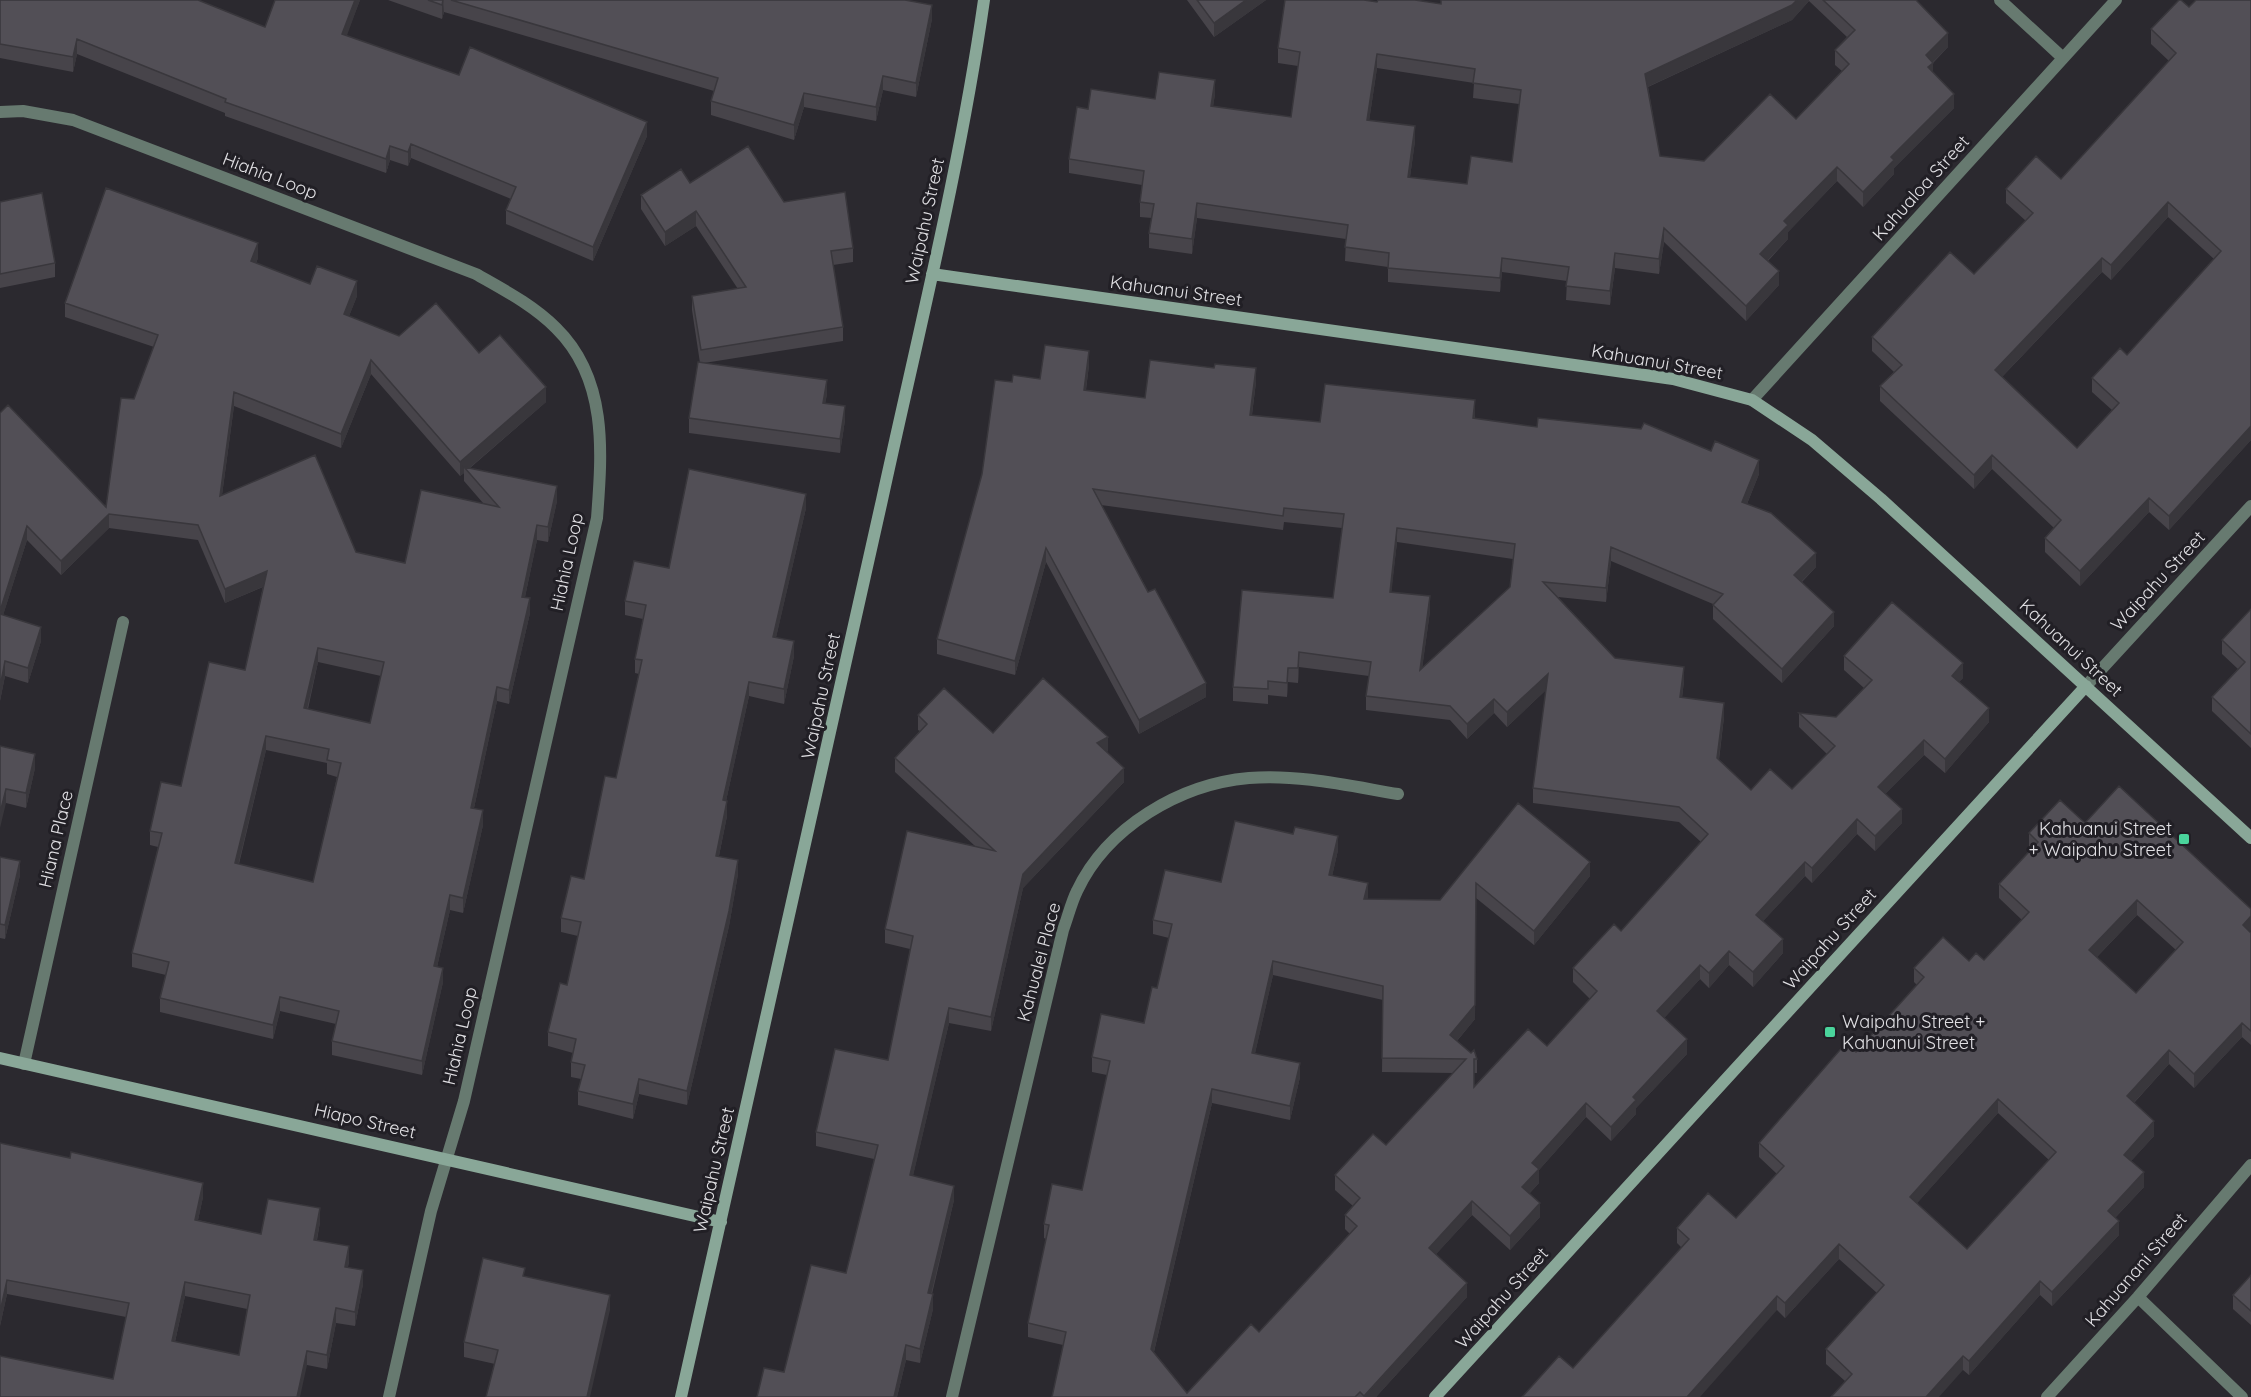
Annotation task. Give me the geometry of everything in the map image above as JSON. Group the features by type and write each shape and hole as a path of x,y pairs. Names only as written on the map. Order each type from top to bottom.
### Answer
{"street":[{"name":"Waipahu Street","path":"681,1397 932,274 973,75 984,0"},
{"path":"2000,0 2063,58"},
{"name":"Kahualoa Street","path":"1752,400 2116,0"},
{"name":"Hiahia Loop","path":"0,112 23,111 73,120 476,274 523,302 556,328 582,361 598,408 602,457 597,518 464,1101 431,1211 389,1397"},
{"name":"Kahuanui Street","path":"932,274 1673,380 1752,400 1812,440 1881,498 2251,838"},
{"name":"Waipahu Street","path":"1436,1397 2251,506"},
{"name":"Hiana Place","path":"24,1064 123,622"},
{"name":"Kahualei Place","path":"952,1397 1063,930 1078,890 1104,850 1132,824 1168,801 1205,787 1249,778 1315,781 1398,794"},
{"name":"Hiapo Street","path":"0,1058 721,1221"},
{"name":"Kahuanani Street","path":"2046,1397 2138,1297 2251,1165"},
{"path":"2138,1297 2242,1397"}],"building":[{"path":"0,0 198,0 265,27 275,0 355,0 342,34 459,75 470,47 647,122 593,247 506,210 516,187 411,144 408,152 390,146 386,159 225,102 226,99 77,39 73,57 0,44"},
{"path":"428,0 443,0 442,5"},
{"path":"451,0 905,0 932,5 916,83 883,76 876,107 804,93 794,125 711,101 718,78"},
{"path":"1197,0 1246,0 1214,23"},
{"path":"1285,0 1377,2 1378,0 1415,0 1441,4 1441,0 1797,0 1792,5 1645,74 1660,156 1704,161 1770,94 1796,119 1849,64 1835,50 1855,30 1823,0 1916,0 1948,33 1926,55 1933,63 1928,67 1954,94 1891,157 1894,160 1863,192 1837,167 1784,221 1788,225 1760,254 1779,271 1746,306 1664,228 1659,259 1615,253 1610,291 1566,286 1569,267 1502,258 1500,278 1388,268 1389,253 1345,247 1348,225 1197,203 1192,239 1149,233 1154,204 1140,202 1144,171 1069,159 1077,107 1088,109 1091,89 1155,99 1159,72 1215,80 1211,106 1291,117 1300,52 1278,48","holes":["1377,54 1475,69 1473,83 1521,90 1512,162 1471,156 1467,184 1408,177 1415,126 1367,120"]},
{"path":"2179,0 2189,7 2196,0 2251,0 2251,426 2169,516 2149,498 2080,571 2045,538 2061,520 1992,455 1974,475 1880,386 1902,365 1872,337 1950,252 1974,274 2033,213 2006,189 2036,156 2061,179 2176,53 2151,29","holes":["2168,202 2221,251 2127,355 2120,348 2092,378 2119,403 2077,448 1995,370 2102,258 2111,265"]},
{"path":"748,146 784,202 845,192 853,248 831,251 843,327 701,350 692,296 746,287 696,211 665,232 641,195 681,169 690,183"},
{"path":"106,188 258,243 251,261 310,284 317,266 357,281 344,314 399,336 436,303 479,353 500,335 546,387 460,462 371,360 341,434 234,392 220,496 315,455 356,552 405,563 421,490 499,507 464,467 557,486 548,527 537,525 522,597 530,598 509,690 497,687 471,808 483,810 463,898 450,895 434,966 443,968 422,1061 332,1041 339,1011 280,997 273,1025 160,998 169,962 132,953 162,833 150,831 161,782 181,786 209,662 245,670 267,571 225,589 198,525 109,514 61,561 27,526 0,611 0,413 8,405 106,507 121,398 134,399 158,335 65,303","holes":["318,648 384,662 370,723 304,708","266,736 329,749 327,760 341,763 313,882 235,863"]},
{"path":"42,193 55,263 0,274 0,202"},
{"path":"1045,345 1089,351 1084,390 1145,398 1150,360 1214,368 1215,364 1256,368 1250,415 1320,422 1325,384 1475,400 1473,418 1537,427 1538,418 1641,429 1644,423 1711,451 1715,441 1759,460 1742,502 1771,513 1816,553 1794,575 1834,612 1782,669 1713,605 1723,594 1611,547 1606,588 1543,582 1615,658 1684,667 1680,697 1724,703 1717,758 1751,790 1770,769 1792,789 1835,746 1799,713 1836,717 1872,680 1844,656 1892,602 1963,663 1952,676 1989,708 1945,759 1924,740 1878,787 1902,809 1875,836 1857,819 1812,868 1805,862 1756,915 1783,939 1753,972 1729,951 1709,973 1700,965 1657,1011 1687,1039 1633,1097 1636,1100 1611,1127 1586,1103 1532,1163 1539,1169 1522,1187 1540,1203 1510,1236 1472,1201 1429,1248 1467,1283 1364,1396 1360,1392 1355,1397 1052,1397 1066,1332 1028,1323 1049,1225 1044,1224 1052,1184 1082,1190 1110,1061 1092,1057 1101,1014 1144,1023 1152,987 1157,988 1172,924 1153,920 1165,870 1221,882 1235,821 1293,834 1295,827 1338,836 1329,875 1368,883 1364,899 1440,900 1518,803 1590,862 1534,931 1476,883 1475,1005 1450,1035 1471,1053 1474,1050 1477,1059 1474,1059 1474,1087 1528,1029 1547,1046 1597,991 1573,968 1614,924 1621,931 1708,834 1679,807 1533,788 1548,674 1507,712 1494,699 1467,724 1450,706 1366,696 1371,662 1299,652 1298,668 1288,668 1287,683 1268,681 1268,689 1233,687 1242,590 1333,598 1344,514 1284,508 1283,516 1093,489 1148,592 1155,589 1206,683 1139,720 1046,548 1015,661 937,639 982,474 995,380 1012,382 1013,375 1040,379","holes":["1397,528 1515,544 1510,587 1420,670 1430,596 1390,592","1273,961 1383,986 1382,1058 1466,1059 1386,1145 1373,1134 1335,1175 1360,1198 1345,1215 1357,1226 1259,1332 1251,1324 1187,1393 1151,1349 1212,1089 1290,1106 1300,1063 1252,1053"]},
{"path":"698,362 827,380 823,403 845,406 840,439 689,418"},
{"path":"689,469 806,494 773,637 794,641 784,689 749,682 723,800 727,801 716,856 738,860 729,911 687,1091 639,1079 633,1104 578,1091 585,1065 571,1062 576,1039 548,1032 560,983 567,985 581,922 561,918 571,876 584,879 605,776 616,778 642,660 635,659 646,605 625,601 634,561 669,568"},
{"path":"2251,609 2251,734 2212,697 2245,662 2222,640"},
{"path":"0,614 41,627 28,668 5,661 0,687"},
{"path":"1043,678 1108,737 1097,743 1124,768 1023,874 991,1017 949,1008 910,1175 954,1186 928,1293 933,1294 920,1349 906,1345 894,1397 757,1397 764,1368 784,1372 811,1265 846,1273 878,1145 816,1132 835,1049 888,1060 913,936 885,929 907,831 995,851 895,758 927,724 918,715 944,688 993,733"},
{"path":"0,746 35,754 26,793 6,789 0,813"},
{"path":"2119,786 2251,909 2251,916 2243,925 2251,933 2251,1031 2242,1023 2194,1074 2169,1050 2127,1096 2154,1121 2124,1155 2144,1172 2108,1211 2119,1221 2052,1292 2040,1281 1969,1361 1963,1356 1926,1397 1831,1397 1852,1374 1826,1349 1884,1285 1839,1244 1785,1303 1777,1296 1687,1397 1522,1397 1559,1356 1573,1368 1689,1239 1677,1228 1708,1193 1736,1218 1784,1166 1759,1143 1846,1043 1856,1052 1924,977 1914,968 1943,937 1969,961 1976,953 1984,960 2029,912 1999,884 2038,842 2029,833 2060,800 2085,823","holes":["2137,900 2183,942 2136,993 2089,950","1998,1099 2056,1152 1967,1249 1910,1197"]},
{"path":"0,857 20,861 5,925 0,924"},
{"path":"0,1143 70,1158 71,1152 203,1183 195,1220 261,1234 268,1199 320,1208 314,1240 349,1246 345,1267 363,1270 355,1312 336,1308 327,1355 307,1351 297,1397 0,1397 0,1356 113,1379 129,1303 7,1280 0,1312","holes":["185,1282 250,1295 239,1355 172,1341"]},
{"path":"483,1258 525,1268 523,1276 610,1295 587,1397 486,1397 498,1350 464,1342"},
{"path":"2251,1275 2251,1311 2233,1295"}],"place":[{"name":"Kahuanui Street + Waipahu Street","path":"2184,839"},
{"name":"Waipahu Street + Kahuanui Street","path":"1830,1032"}]}
